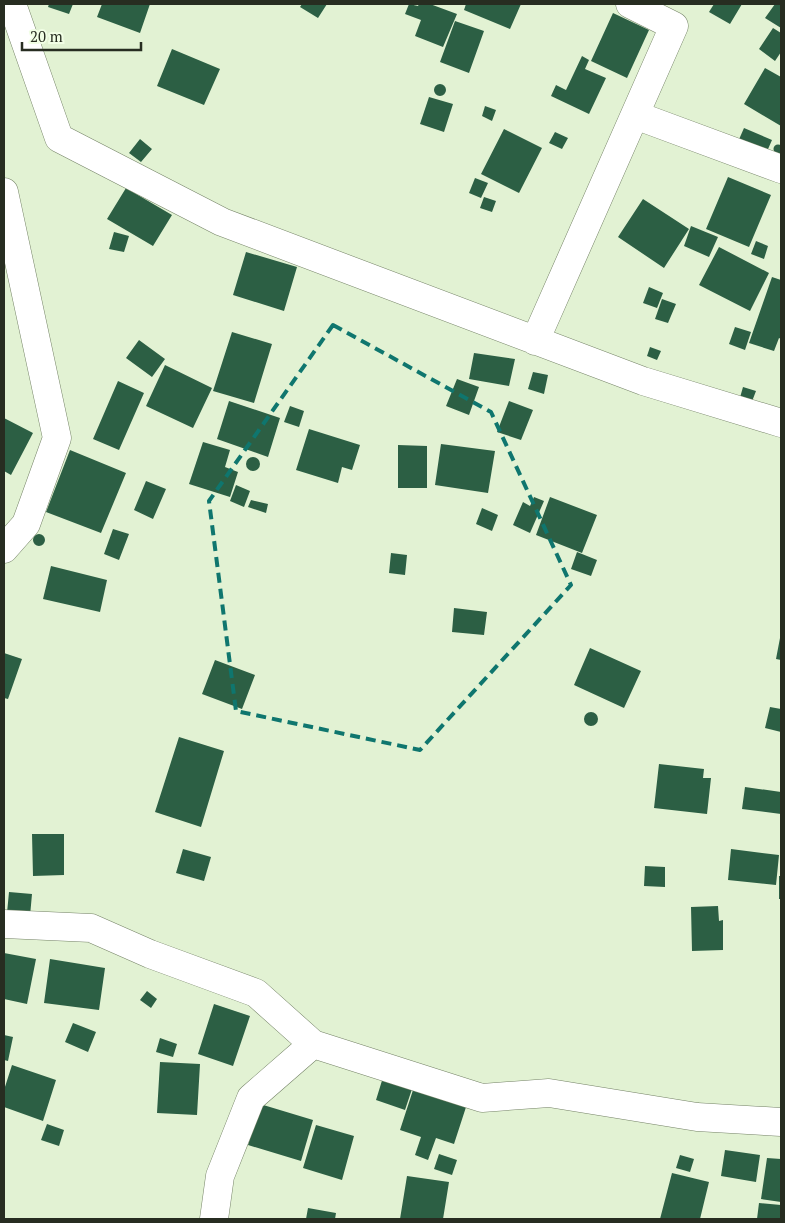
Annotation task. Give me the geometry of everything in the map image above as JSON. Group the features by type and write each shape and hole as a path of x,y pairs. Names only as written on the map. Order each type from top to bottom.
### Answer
{"street":[{"path":"12,4 59,138 222,222 643,381 781,423"},
{"path":"535,341 674,26 630,4"},
{"path":"635,115 781,169"},
{"path":"4,192 57,438 26,524 4,549"},
{"path":"4,924 91,928 150,954 256,994 313,1044 482,1098 549,1093 697,1117 781,1122"},
{"path":"214,1219 220,1176 251,1098 313,1044"}],"highlighted area":[{"path":"333,325 491,412 571,585 420,750 236,711 209,501"}],"building":[{"path":"49,4 73,4 69,14 48,7"},
{"path":"102,4 150,4 140,33 97,17"},
{"path":"302,4 327,4 318,18 300,7"},
{"path":"409,4 418,6 419,4 430,4 457,14 443,47 415,36 421,20 405,14"},
{"path":"466,4 521,4 510,29 464,10"},
{"path":"714,4 742,4 730,24 709,12"},
{"path":"775,4 781,4 781,28 765,18"},
{"path":"613,13 649,30 627,78 591,61"},
{"path":"455,21 484,31 469,73 440,62"},
{"path":"773,28 781,33 781,52 775,61 759,49"},
{"path":"172,49 220,69 204,105 157,86"},
{"path":"582,56 589,60 585,69 606,78 589,114 551,96 556,85 566,90"},
{"path":"765,68 781,77 781,126 744,104"},
{"path":"440,84 446,90 440,96 434,90"},
{"path":"429,97 453,104 444,132 420,124"},
{"path":"485,106 496,110 492,121 482,116"},
{"path":"744,128 772,140 765,156 737,144"},
{"path":"504,129 542,148 519,193 481,174"},
{"path":"555,132 568,138 562,149 549,143"},
{"path":"140,139 152,149 141,162 129,153"},
{"path":"778,145 782,149 778,153 774,149"},
{"path":"728,177 771,195 749,247 706,229"},
{"path":"475,178 488,183 481,198 469,193"},
{"path":"126,188 172,215 153,246 107,219"},
{"path":"484,197 496,201 492,212 480,208"},
{"path":"643,199 689,229 664,268 618,237"},
{"path":"691,226 718,237 709,257 684,246"},
{"path":"114,232 129,236 124,252 109,249"},
{"path":"756,241 768,246 764,259 751,254"},
{"path":"719,247 769,273 750,311 699,285"},
{"path":"246,252 297,267 284,311 233,295"},
{"path":"772,277 781,280 781,339 779,338 774,351 749,343"},
{"path":"649,287 663,293 657,308 643,303"},
{"path":"662,299 676,304 668,323 655,319"},
{"path":"735,327 751,332 745,350 729,344"},
{"path":"232,332 272,344 254,403 213,391"},
{"path":"139,340 165,359 152,377 126,358"},
{"path":"650,347 661,351 657,360 647,356"},
{"path":"474,353 515,359 509,386 469,379"},
{"path":"165,365 212,388 193,428 146,406"},
{"path":"533,372 548,375 544,394 528,389"},
{"path":"457,379 479,387 469,415 446,406"},
{"path":"118,381 144,393 119,450 93,439"},
{"path":"743,387 756,391 751,404 739,401"},
{"path":"229,401 280,418 268,457 217,439"},
{"path":"509,401 533,410 521,440 497,432"},
{"path":"290,406 304,411 299,427 284,422"},
{"path":"4,418 33,433 11,475 4,471"},
{"path":"309,429 360,445 352,470 342,467 338,483 296,470"},
{"path":"203,442 230,450 225,467 238,472 230,497 189,484"},
{"path":"441,444 495,451 488,493 435,485"},
{"path":"398,445 427,446 427,488 398,488"},
{"path":"70,450 126,473 101,533 46,512"},
{"path":"250,457 256,457 260,464 256,471 250,471 246,467 246,461"},
{"path":"146,481 166,489 153,519 134,510"},
{"path":"236,485 250,491 244,507 230,501"},
{"path":"534,497 544,501 530,533 513,525 523,502 530,506"},
{"path":"550,497 597,515 582,553 536,535"},
{"path":"251,500 268,504 266,513 248,507"},
{"path":"482,508 498,515 492,531 476,524"},
{"path":"113,529 129,534 119,560 104,554"},
{"path":"41,534 44,535 44,545 37,546 34,545 33,538 34,535"},
{"path":"577,552 597,560 591,576 571,569"},
{"path":"391,553 407,555 405,575 389,573"},
{"path":"51,566 107,580 100,612 43,599"},
{"path":"454,608 487,612 484,635 452,632"},
{"path":"781,639 781,660 776,659"},
{"path":"590,648 641,671 624,708 574,685"},
{"path":"4,653 22,659 8,699 4,698"},
{"path":"215,660 255,675 242,709 202,694"},
{"path":"770,707 781,709 781,732 765,728"},
{"path":"588,712 594,712 598,719 594,726 588,726 584,722 584,716"},
{"path":"179,737 224,751 201,827 155,812"},
{"path":"659,764 704,769 703,778 711,778 707,814 654,808"},
{"path":"745,787 781,792 781,814 742,809"},
{"path":"32,834 64,834 64,875 33,876"},
{"path":"183,849 211,857 204,881 176,873"},
{"path":"731,849 779,855 776,885 728,880"},
{"path":"645,866 665,867 665,887 644,886"},
{"path":"779,876 781,876 781,899 779,899"},
{"path":"9,892 32,894 30,916 7,913"},
{"path":"718,906 719,921 723,920 723,950 692,951 691,907"},
{"path":"4,953 36,959 27,1004 4,999"},
{"path":"50,959 105,968 99,1010 44,1003"},
{"path":"147,991 157,999 151,1008 140,1000"},
{"path":"214,1004 250,1016 233,1066 198,1054"},
{"path":"73,1023 96,1032 88,1052 65,1042"},
{"path":"4,1035 13,1037 8,1061 4,1060"},
{"path":"160,1038 177,1044 173,1057 156,1052"},
{"path":"160,1062 200,1064 197,1115 157,1113"},
{"path":"12,1065 56,1080 43,1121 4,1107 4,1090"},
{"path":"384,1074 414,1083 405,1110 376,1100"},
{"path":"414,1087 467,1104 454,1144 436,1138 428,1160 415,1155 421,1137 400,1130"},
{"path":"260,1104 313,1120 301,1161 248,1145"},
{"path":"47,1124 64,1130 59,1146 41,1140"},
{"path":"316,1125 354,1136 342,1180 303,1168"},
{"path":"725,1150 760,1155 756,1182 721,1176"},
{"path":"439,1154 457,1160 452,1175 434,1169"},
{"path":"680,1155 694,1159 690,1172 676,1168"},
{"path":"767,1158 781,1159 781,1202 761,1199"},
{"path":"672,1173 709,1182 700,1219 660,1219"},
{"path":"407,1176 449,1182 443,1219 400,1219"},
{"path":"759,1203 781,1205 781,1219 757,1219"},
{"path":"308,1208 336,1213 335,1219 306,1219"}]}
